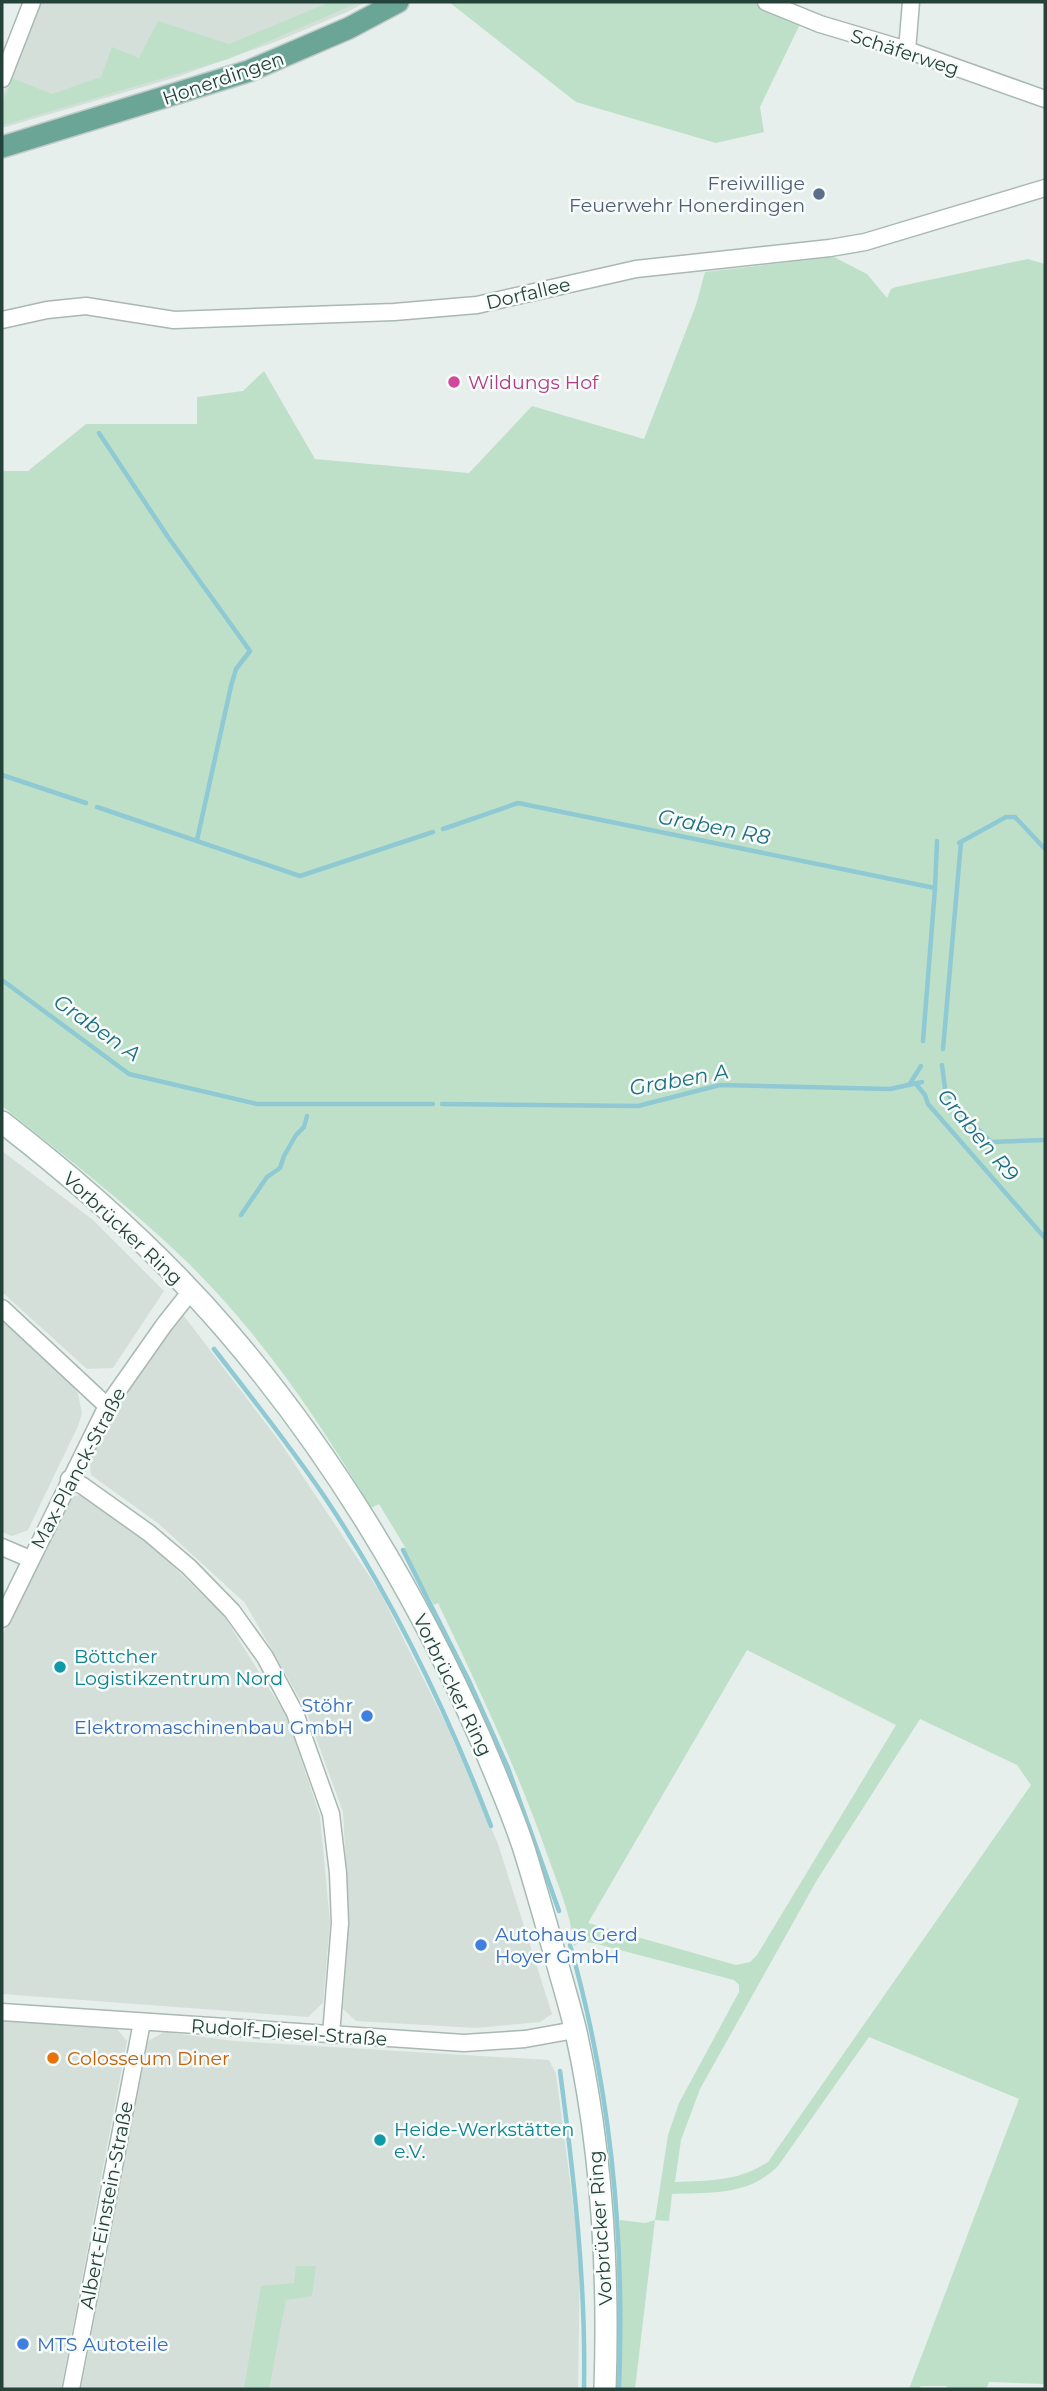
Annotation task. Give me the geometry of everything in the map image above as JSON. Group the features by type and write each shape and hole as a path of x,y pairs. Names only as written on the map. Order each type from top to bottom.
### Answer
{"main road":[{"name":"Honerdingen","path":"2,148 249,71 337,34 398,2"},
{"name":"Vorbrücker Ring","path":"2,1122 98,1202 191,1291 255,1364 366,1522 418,1612 459,1691 524,1848 575,2030 594,2144 604,2251 605,2389"}],"street":[{"path":"2,79 32,2"},
{"name":"Schäferweg","path":"766,2 820,24 907,50 1045,99"},
{"path":"907,50 911,2"},
{"name":"Dorfallee","path":"2,320 47,310 86,306 174,320 394,312 477,305 636,270 865,242 1045,188"},
{"name":"Max-Planck-Straße","path":"2,1619 107,1406 191,1291"},
{"path":"2,1308 107,1406"},
{"path":"69,1479 149,1533 189,1567 232,1611 265,1657 295,1713 331,1814 338,1872 340,1923 331,2035"},
{"path":"2,1547 30,1559"},
{"name":"Rudolf-Diesel-Straße","path":"2,2012 478,2043 525,2039 575,2030"},
{"name":"Albert-Einstein-Straße","path":"71,2389 142,2022"}],"shaded area":[{"path":"39,2 366,2 275,42 177,77 2,128 2,97"},
{"path":"2,1151 93,1220 164,1291 113,1368 87,1369 2,1292"},
{"path":"2,1314 66,1376 78,1394 82,1413 28,1530 12,1536 2,1532"},
{"path":"184,1316 280,1442 380,1592 447,1726 498,1844 552,2014 540,2022 477,2028 356,2021 343,2009 349,1923 343,1812 306,1710 245,1603 159,1524 91,1475 89,1451 172,1320"},
{"path":"84,1494 146,1540 224,1616 287,1717 320,1816 330,1923 323,2003 308,2017 2,1994 2,1636 66,1498"},
{"path":"2,2019 117,2029 127,2041 61,2389 2,2389"},
{"path":"164,2032 235,2041 549,2060 556,2074 580,2257 578,2389 81,2389 148,2041"}],"green space":[{"path":"330,2 360,2 228,59 4,125 2,105 12,78 52,94 101,77 112,47 139,58 158,21 229,44"},
{"path":"449,2 752,2 801,22 760,107 764,132 716,143 576,102"},
{"path":"834,257 867,274 887,298 891,289 896,287 1028,259 1045,264 1045,2384 989,2382 986,2389 921,2386 918,2389 909,2389 1019,2099 869,2037 778,2166 766,2176 742,2188 672,2194 669,2221 655,2220 668,2135 679,2103 739,1992 739,1985 734,1980 593,1943 580,1942 574,1946 560,1888 496,1727 438,1603 434,1605 403,1550 405,1547 379,1504 371,1508 331,1442 287,1378 213,1289 142,1220 2,1106 2,471 28,471 86,424 197,424 197,397 243,391 264,371 315,459 469,473 532,406 644,439 696,305 705,272","holes":["747,1650 896,1725 757,1955 750,1962 736,1965 588,1923","920,1719 1017,1765 1031,1785 768,2162 734,2177 675,2182 681,2140 700,2089 817,1880"]},
{"path":"620,2220 645,2223 655,2220 635,2389 612,2389"},
{"path":"296,2266 316,2266 312,2296 286,2300 269,2389 244,2388 261,2286 294,2283"}],"waterway":[{"path":"99,433 168,537 250,651 236,669 231,686 197,840"},
{"name":"Graben R8","path":"2,775 86,803"},
{"name":"Graben R8","path":"443,829 518,803 935,888 937,841"},
{"name":"Graben R8","path":"97,807 300,876 433,832"},
{"name":"Graben R8","path":"959,843 1006,817 1015,817 1045,849"},
{"path":"943,1049 961,842"},
{"path":"923,1041 935,888"},
{"name":"Graben A","path":"2,980 129,1074 257,1104 433,1104"},
{"name":"Graben A","path":"942,1065 945,1088 954,1105 991,1142 1045,1140"},
{"path":"909,1085 921,1066"},
{"name":"Graben A","path":"442,1104 638,1106 720,1085 890,1089 922,1082"},
{"name":"Graben R9","path":"916,1084 928,1104 1045,1238"},
{"path":"241,1215 267,1177 280,1168 296,1135 304,1127 307,1116"},
{"path":"214,1349 313,1480 374,1577 418,1658 491,1826"},
{"path":"403,1550 469,1681 508,1768 559,1911"},
{"path":"570,1945 596,2054 612,2165 620,2277 619,2389"},
{"path":"560,2071 578,2230 584,2389"}],"place":[{"name":"Freiwillige Feuerwehr Honerdingen","path":"819,194"},
{"name":"Wildungs Hof","path":"454,382"},
{"name":"Böttcher Logistikzentrum Nord","path":"60,1667"},
{"name":"Stöhr Elektromaschinenbau GmbH","path":"367,1716"},
{"name":"Autohaus Gerd Hoyer GmbH","path":"481,1945"},
{"name":"Colosseum Diner","path":"53,2058"},
{"name":"Heide-Werkstätten e.V.","path":"380,2140"},
{"name":"MTS Autoteile","path":"23,2344"}]}
